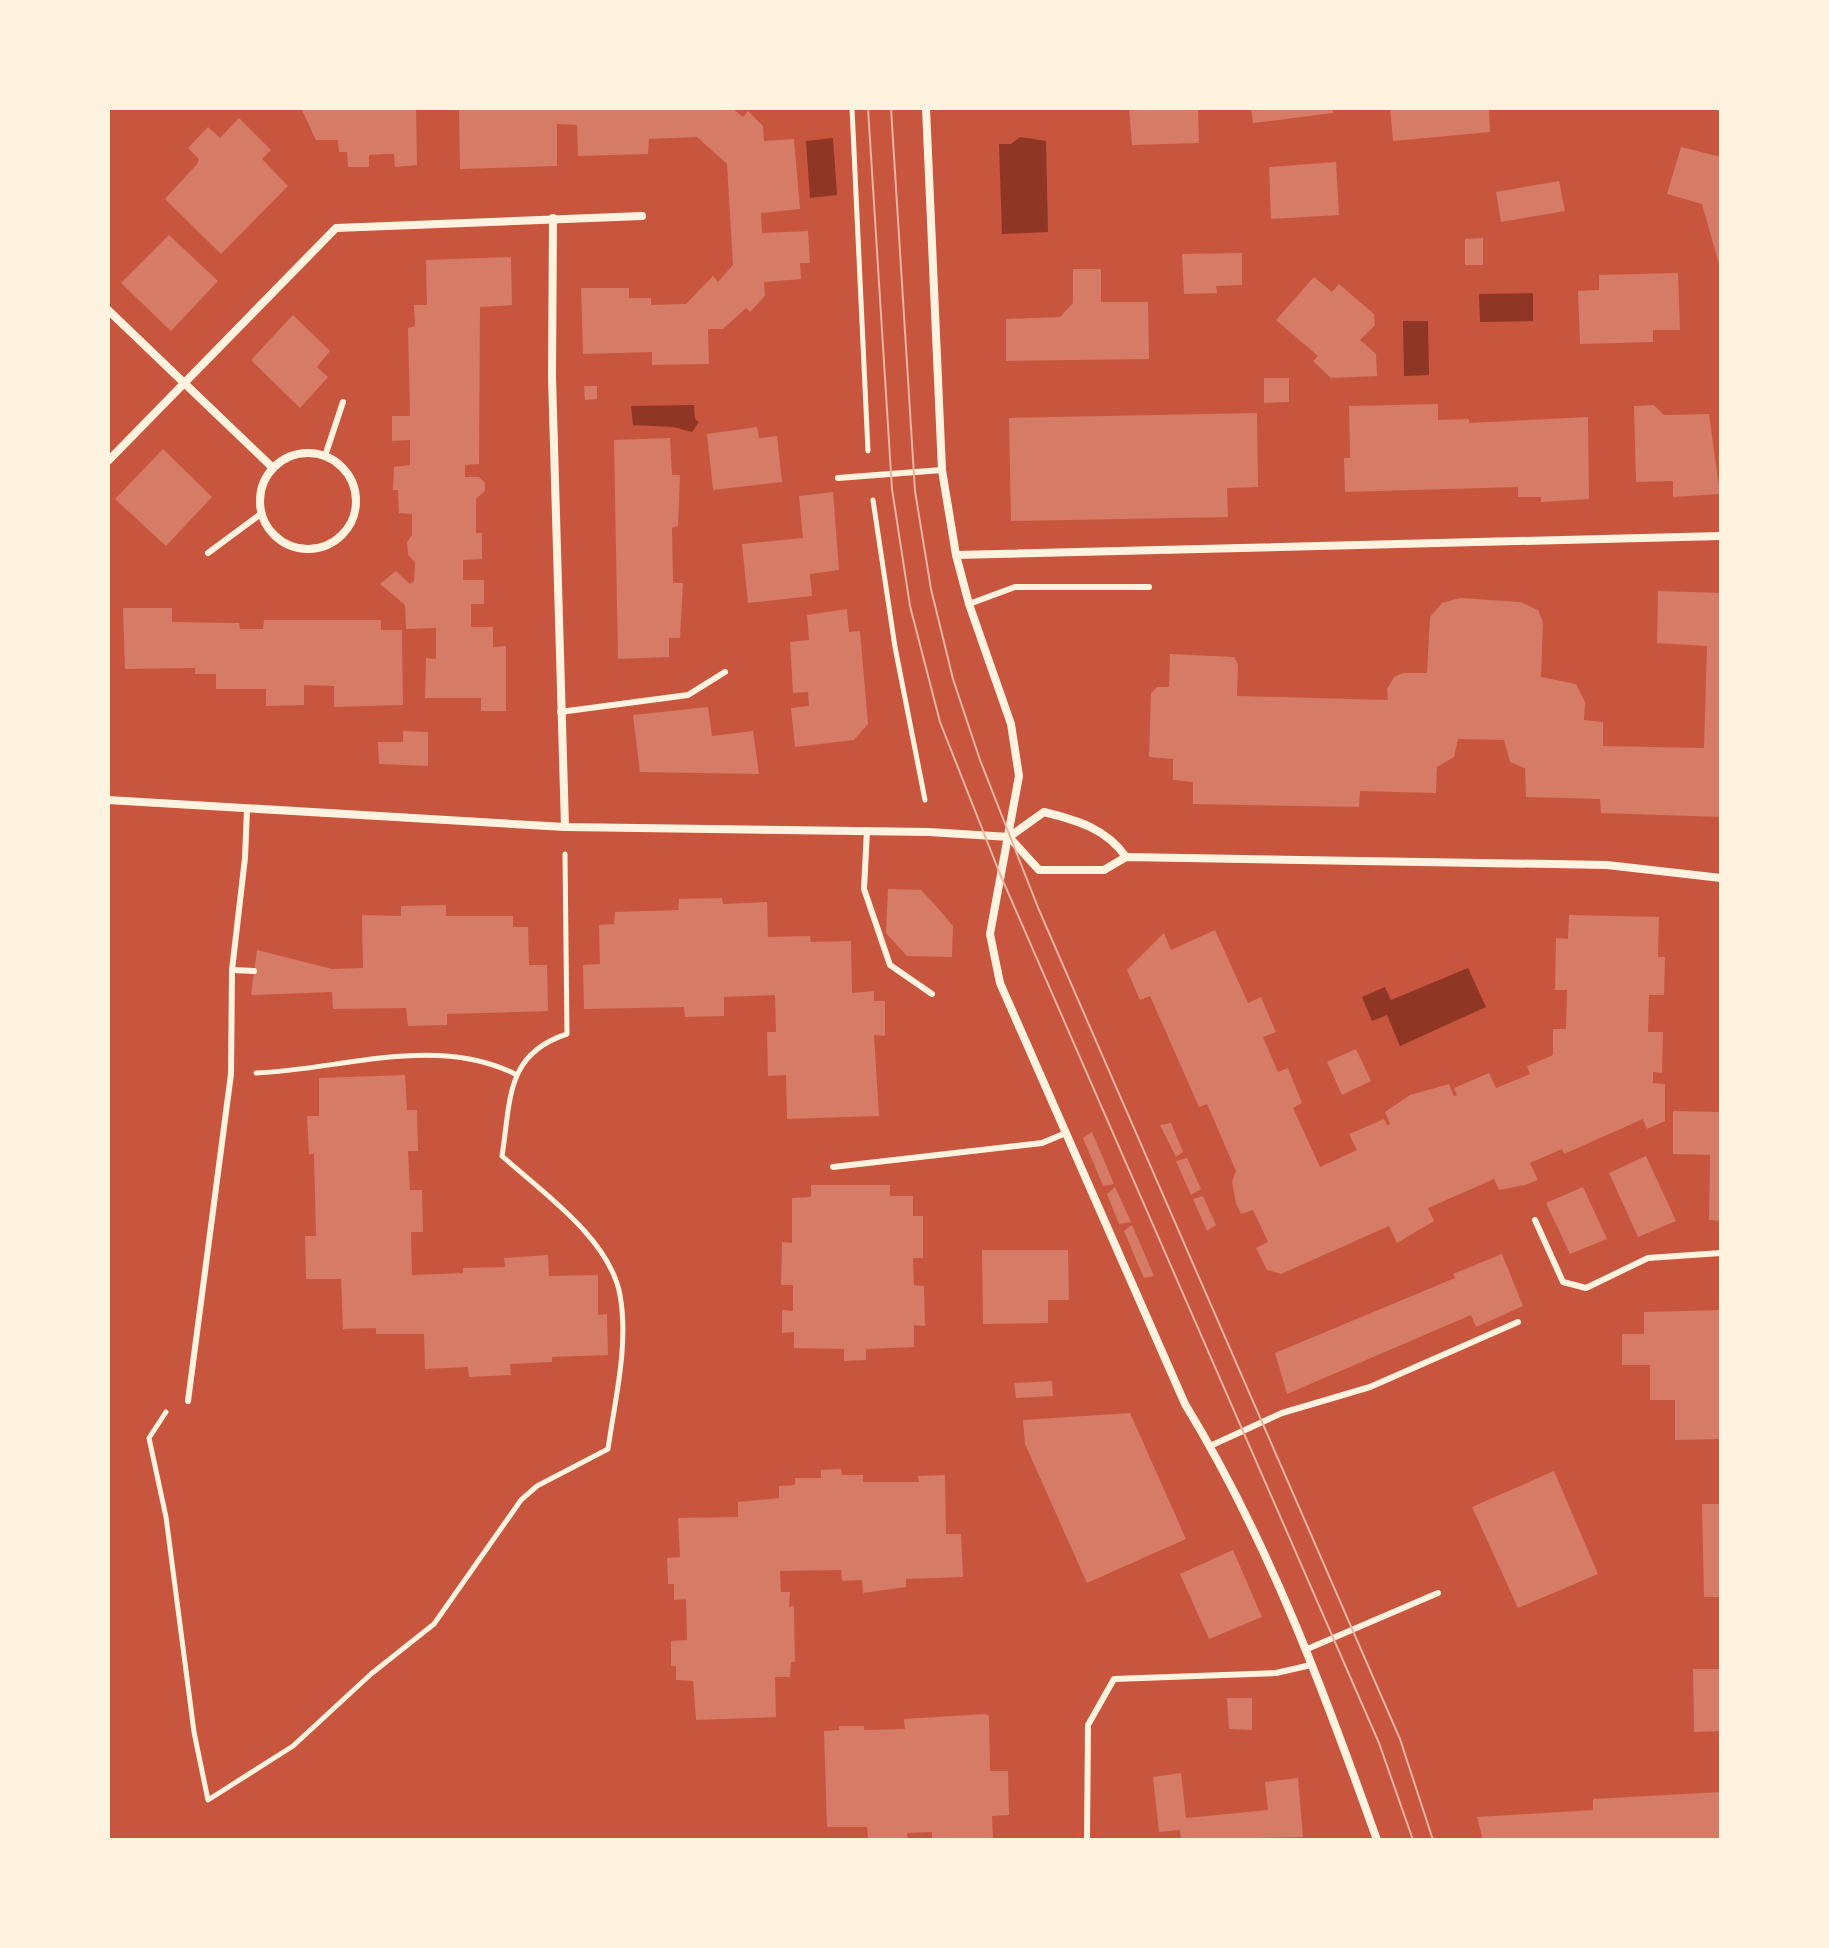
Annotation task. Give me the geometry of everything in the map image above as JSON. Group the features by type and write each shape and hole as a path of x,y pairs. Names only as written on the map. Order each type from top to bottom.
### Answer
{"street":[{"path":"926,108 942,470 956,555 969,604 1011,724 1019,776 990,934 996,968 1185,1404 1210,1446 1267,1560 1311,1665 1377,1840"},
{"path":"108,461 336,228 642,216"},
{"path":"553,218 553,393 565,827"},
{"path":"108,310 273,468"},
{"path":"306,452 325,456 341,466 352,481 357,499 353,518 343,534 328,544 310,549 291,545 275,536 262,513 263,484 273,468 288,457 306,452"},
{"path":"956,555 1721,536"},
{"path":"108,800 565,827 867,830 1009,837 1044,812 1077,820 1113,839 1126,857"},
{"path":"1009,837 1039,870 1104,870 1126,857 1607,865 1721,878"}],"lane":[{"path":"325,456 343,402"},
{"path":"838,478 942,470"},
{"path":"208,553 262,513"},
{"path":"969,604 1015,587 1149,587"},
{"path":"560,712 688,695 725,672"},
{"path":"188,1401 231,1074 232,970 245,858 247,809"},
{"path":"867,830 864,889 890,965 932,994"},
{"path":"232,970 254,971"},
{"path":"833,1167 1042,1143 1066,1133"},
{"path":"1535,1220 1563,1282 1586,1288 1648,1258 1721,1253"},
{"path":"1210,1446 1282,1413 1370,1387 1518,1322"},
{"path":"1305,1650 1438,1593"},
{"path":"1087,1840 1088,1725 1114,1679 1276,1673 1311,1665"}],"path":[{"path":"188,1401 180,1408 165,1412 149,1438 166,1517 194,1732 208,1800 293,1746 371,1674 434,1624 521,1500 537,1486 608,1449 623,1338 620,1293 607,1264 579,1225 502,1156 515,1074 540,1043 567,1034 565,827"},
{"path":"231,1074 412,1055 494,1064 515,1074"}],"shaded area":[{"path":"1020,137 1046,141 1048,232 1002,234 999,144 1011,144"},
{"path":"833,138 837,195 810,198 806,141"},
{"path":"1533,293 1533,321 1480,322 1479,294"},
{"path":"1403,321 1428,321 1429,375 1404,376"},
{"path":"694,405 695,419 699,422 692,432 673,427 633,425 631,406"},
{"path":"1468,968 1486,1007 1400,1046 1387,1015 1372,1021 1362,997 1385,987 1391,1000"}],"building":[{"path":"301,108 416,108 417,165 395,167 394,154 384,154 369,155 369,167 348,167 347,152 339,152 338,140 316,140"},
{"path":"459,108 732,108 743,117 748,111 763,126 764,141 794,139 800,209 761,213 762,233 808,231 810,263 800,263 801,279 764,282 765,296 750,312 746,308 723,329 708,329 709,364 652,365 652,352 583,354 581,288 629,288 629,298 651,298 651,305 686,304 713,276 718,282 733,265 727,164 697,137 649,139 648,154 578,156 577,125 557,124 557,166 460,169"},
{"path":"1129,108 1198,108 1199,143 1132,145"},
{"path":"1251,108 1332,108 1333,113 1253,123"},
{"path":"1390,108 1489,108 1490,132 1393,141"},
{"path":"239,118 271,150 262,159 288,186 221,254 165,199 197,164 199,159 188,148 208,127 220,138"},
{"path":"1681,147 1721,157 1721,271 1702,204 1667,194"},
{"path":"1336,162 1339,215 1271,219 1269,167"},
{"path":"1559,181 1565,211 1501,222 1496,192"},
{"path":"169,235 218,281 171,331 121,283"},
{"path":"1483,238 1483,265 1465,265 1465,239"},
{"path":"1242,253 1242,285 1216,286 1217,293 1184,294 1182,254"},
{"path":"511,257 512,305 480,307 479,464 465,465 465,477 479,477 485,483 485,491 476,499 476,533 482,533 482,559 463,560 463,580 484,580 484,604 471,604 471,627 493,627 493,647 506,646 506,711 481,711 481,698 425,698 426,658 436,659 436,628 406,629 405,605 380,584 396,571 410,584 414,581 415,562 408,555 407,542 412,535 412,514 399,513 398,490 393,490 394,467 410,465 410,440 392,441 392,416 410,416 408,328 415,326 414,305 427,305 426,260"},
{"path":"1073,269 1101,269 1101,302 1148,302 1149,359 1006,361 1006,319 1060,317 1073,303"},
{"path":"1678,273 1680,330 1653,330 1653,342 1580,344 1578,291 1599,290 1599,275"},
{"path":"1314,277 1332,292 1339,284 1374,314 1375,325 1360,340 1376,354 1377,376 1331,378 1313,361 1318,356 1276,320"},
{"path":"293,315 330,351 317,367 328,377 300,408 251,360"},
{"path":"1264,378 1289,378 1289,402 1264,403"},
{"path":"584,386 597,386 597,399 585,400"},
{"path":"1438,404 1438,420 1469,419 1469,423 1588,417 1589,499 1541,502 1541,497 1518,497 1518,487 1345,492 1344,458 1350,458 1349,406"},
{"path":"1654,405 1664,415 1709,414 1720,494 1673,497 1673,481 1636,482 1634,406"},
{"path":"1257,413 1258,487 1227,488 1228,517 1011,521 1009,418"},
{"path":"757,427 759,438 777,436 782,482 713,490 707,434"},
{"path":"670,438 672,475 680,475 678,526 672,528 673,583 683,583 680,638 669,638 669,657 618,659 614,440"},
{"path":"163,449 212,497 166,546 115,499"},
{"path":"833,492 839,570 810,574 812,596 748,603 742,544 803,538 799,496"},
{"path":"1658,591 1721,593 1721,817 1601,813 1600,799 1526,797 1525,768 1510,762 1504,740 1458,739 1454,757 1437,767 1436,793 1360,791 1359,807 1193,804 1193,782 1173,780 1173,759 1149,757 1151,693 1157,687 1169,687 1170,654 1234,657 1238,664 1237,696 1388,700 1387,689 1394,677 1403,673 1427,673 1430,617 1442,603 1460,598 1520,602 1538,610 1543,622 1541,677 1576,684 1585,702 1584,720 1603,722 1603,746 1704,748 1707,646 1657,643"},
{"path":"123,608 172,608 172,622 239,623 240,629 263,629 264,620 381,620 381,630 402,630 403,705 334,707 334,686 304,685 304,705 266,706 266,689 216,689 216,674 195,674 195,668 125,669"},
{"path":"847,609 849,632 860,631 868,724 854,740 795,747 791,708 809,706 808,692 793,693 790,642 809,640 807,615"},
{"path":"708,707 712,736 753,731 759,774 640,772 633,715"},
{"path":"403,731 428,732 428,766 379,764 378,742 403,742"},
{"path":"888,889 921,890 937,907 953,926 952,957 907,956 886,933"},
{"path":"722,898 723,904 767,902 768,937 810,936 811,942 851,941 852,993 874,991 874,1001 885,1001 885,1036 874,1035 879,1116 787,1119 786,1075 768,1076 767,1032 776,1032 775,995 724,997 724,1016 685,1017 684,1007 584,1009 583,965 600,964 599,925 614,924 615,912 678,910 679,899"},
{"path":"446,905 446,916 513,916 513,927 528,927 529,965 547,965 548,1011 447,1014 447,1025 408,1026 406,1008 333,1009 332,992 251,995 257,950 332,969 363,968 362,915 401,916 401,906"},
{"path":"1569,915 1659,917 1658,957 1665,957 1664,995 1649,995 1648,1032 1663,1032 1662,1073 1653,1072 1653,1083 1665,1084 1665,1121 1647,1129 1643,1119 1564,1154 1562,1149 1530,1163 1538,1180 1525,1185 1499,1190 1494,1179 1428,1208 1434,1221 1397,1243 1389,1226 1281,1274 1267,1270 1256,1248 1268,1242 1253,1210 1241,1214 1236,1203 1232,1182 1236,1171 1207,1104 1199,1107 1150,996 1140,1000 1127,970 1164,933 1171,950 1215,930 1248,1003 1261,997 1276,1032 1263,1037 1278,1072 1288,1068 1302,1103 1293,1108 1320,1167 1357,1150 1349,1134 1384,1119 1387,1125 1390,1124 1385,1112 1410,1095 1449,1084 1454,1096 1457,1095 1454,1088 1489,1073 1496,1088 1530,1074 1527,1066 1553,1055 1553,1029 1566,1029 1567,990 1555,990 1556,938 1568,939"},
{"path":"1356,1049 1371,1081 1342,1095 1327,1062"},
{"path":"405,1075 407,1110 417,1110 418,1151 408,1151 410,1190 422,1190 423,1232 411,1232 412,1275 463,1273 463,1268 505,1267 504,1258 548,1255 549,1276 598,1275 598,1315 607,1314 608,1355 552,1357 552,1362 510,1364 511,1375 469,1377 468,1367 425,1369 424,1334 376,1334 376,1328 343,1329 341,1279 306,1279 305,1236 316,1236 314,1154 309,1154 307,1116 319,1116 319,1078"},
{"path":"1673,1111 1719,1112 1721,1221 1709,1220 1710,1155 1673,1154"},
{"path":"1171,1123 1183,1152 1176,1157 1160,1125"},
{"path":"1092,1132 1114,1184 1103,1186 1083,1138"},
{"path":"1646,1156 1676,1221 1638,1237 1609,1173"},
{"path":"1187,1158 1201,1189 1191,1195 1176,1161"},
{"path":"811,1185 890,1185 890,1196 913,1196 913,1216 923,1216 923,1258 913,1258 914,1285 924,1286 925,1326 914,1325 914,1347 866,1349 866,1360 844,1361 844,1349 794,1348 794,1332 782,1333 782,1310 793,1311 793,1285 781,1285 782,1242 792,1243 792,1198 811,1197"},
{"path":"1115,1187 1131,1222 1119,1224 1107,1194"},
{"path":"1583,1187 1607,1239 1570,1254 1546,1203"},
{"path":"1203,1196 1216,1225 1207,1231 1193,1199"},
{"path":"1132,1225 1154,1276 1144,1278 1124,1231"},
{"path":"982,1250 1068,1250 1069,1300 1048,1300 1048,1323 983,1324"},
{"path":"1502,1254 1523,1306 1476,1327 1471,1315 1287,1394 1275,1353 1455,1278 1453,1274"},
{"path":"1721,1310 1721,1439 1675,1440 1675,1400 1650,1400 1650,1365 1622,1365 1622,1334 1644,1334 1644,1312"},
{"path":"1052,1381 1053,1396 1016,1398 1014,1383"},
{"path":"1130,1413 1186,1539 1087,1583 1025,1444 1023,1420"},
{"path":"841,1469 842,1475 863,1475 863,1482 919,1482 918,1476 945,1475 946,1534 961,1534 963,1577 906,1579 906,1587 863,1593 862,1580 842,1581 841,1570 780,1571 781,1592 790,1592 789,1607 794,1606 795,1662 791,1662 790,1677 775,1677 776,1717 696,1720 693,1681 676,1680 676,1666 671,1666 671,1641 687,1640 686,1599 674,1600 674,1584 668,1584 667,1558 680,1557 678,1518 738,1517 738,1502 779,1498 779,1486 795,1485 795,1478 821,1478 821,1470"},
{"path":"1554,1471 1598,1574 1518,1608 1472,1507"},
{"path":"1702,1504 1721,1504 1721,1597 1704,1597"},
{"path":"1233,1550 1262,1617 1209,1639 1180,1574"},
{"path":"1693,1669 1721,1669 1721,1731 1694,1732"},
{"path":"1227,1698 1252,1698 1252,1730 1229,1729"},
{"path":"989,1716 990,1771 1008,1771 1009,1815 992,1816 993,1840 932,1840 932,1832 907,1833 908,1840 868,1840 867,1827 827,1827 824,1731 839,1730 839,1726 864,1726 864,1730 905,1729 904,1719"},
{"path":"1181,1773 1186,1818 1268,1810 1265,1782 1298,1778 1303,1837 1181,1840 1180,1830 1159,1832 1153,1777"},
{"path":"1721,1792 1721,1840 1483,1840 1477,1817 1593,1810 1593,1799"}],"tram line":[{"path":"868,108 892,489 910,606 940,722 1000,874 1379,1743 1413,1840"},
{"path":"891,108 915,491 931,589 953,679 980,760 1039,910 1400,1739 1433,1840"}]}
